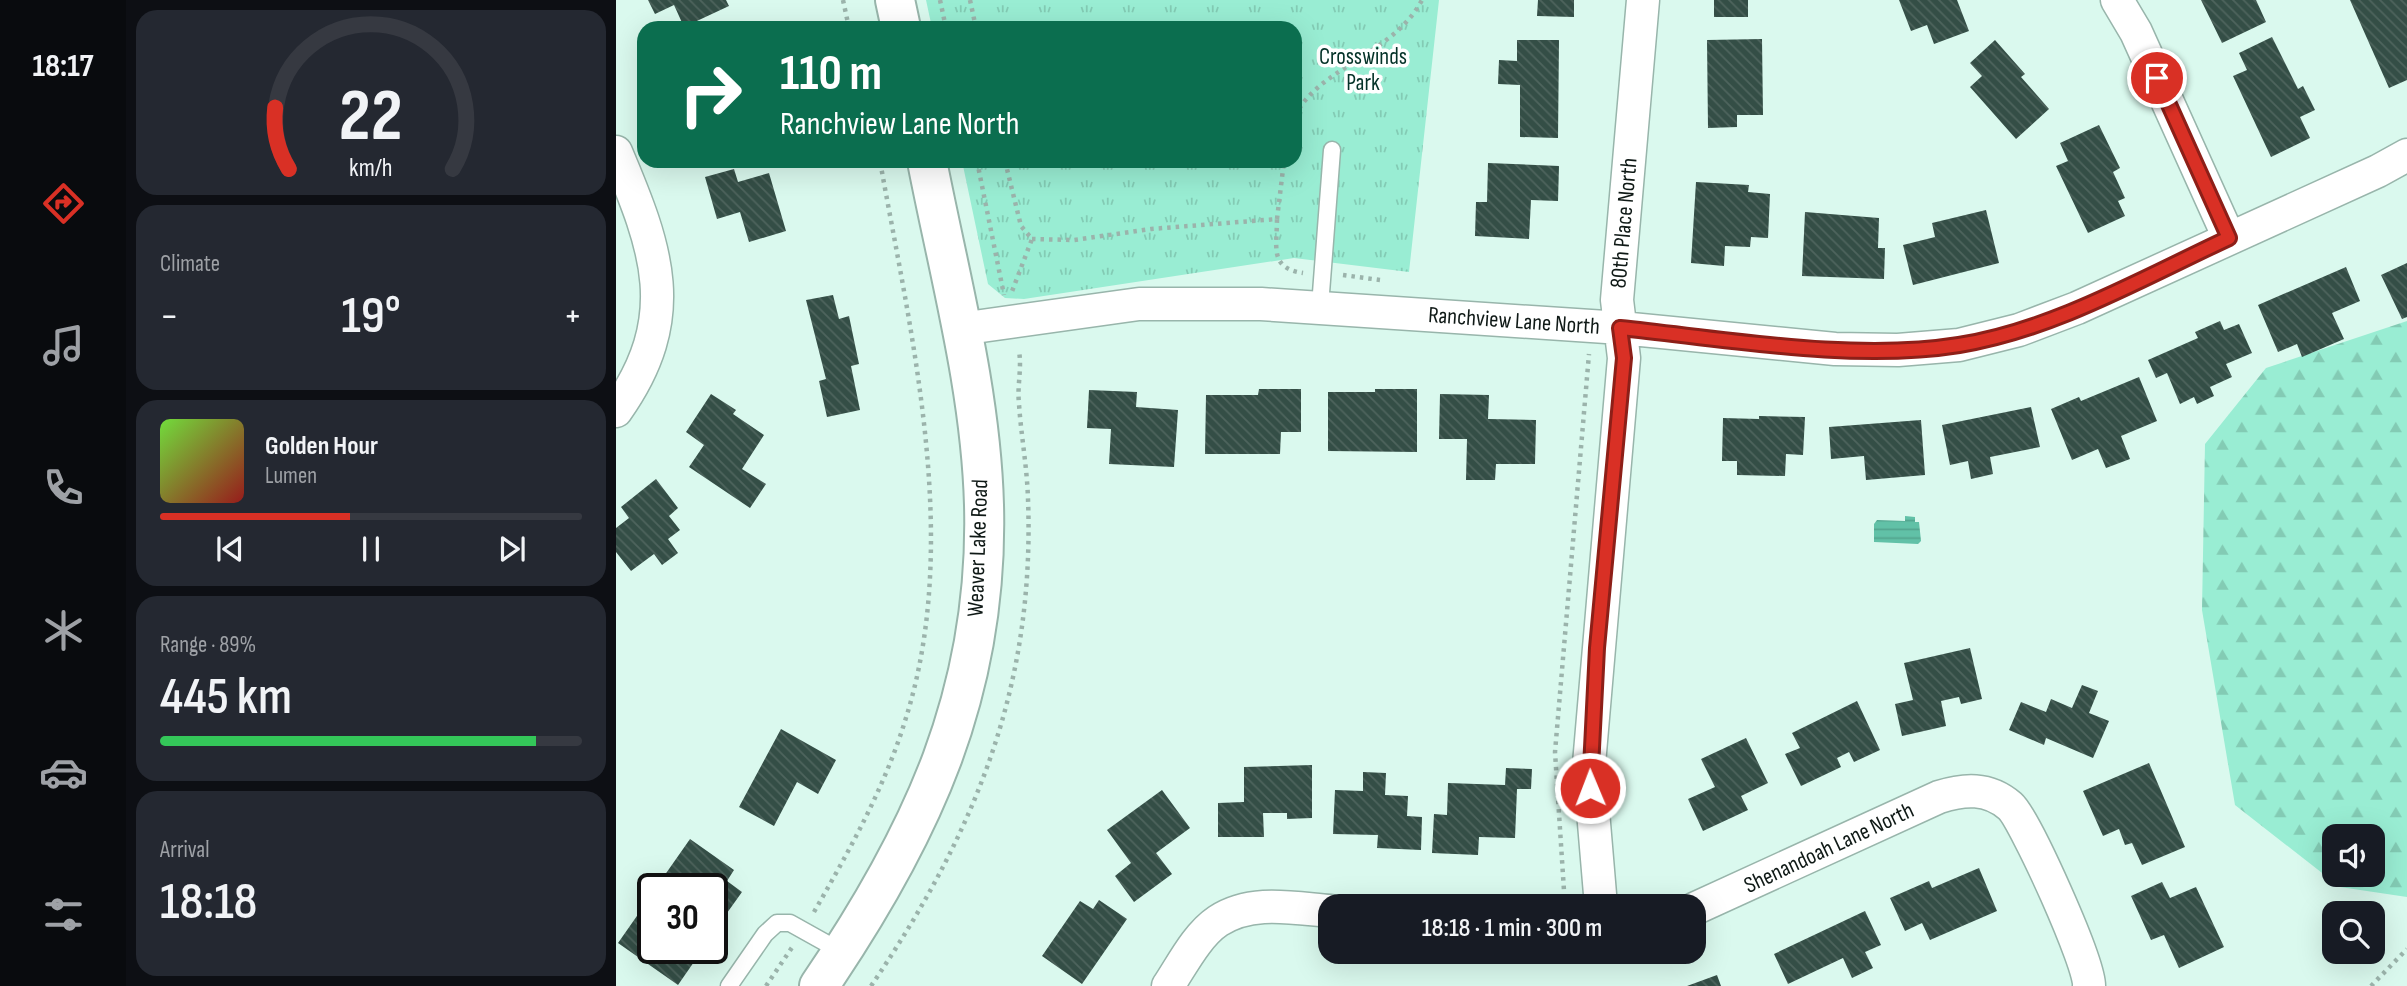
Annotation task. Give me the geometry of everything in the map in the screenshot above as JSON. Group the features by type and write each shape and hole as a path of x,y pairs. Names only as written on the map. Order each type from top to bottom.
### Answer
{"main road":[{"path":"895,0 900,21"},
{"name":"Weaver Lake Road","path":"819,986 896,864 936,781 965,691 981,599 984,505 975,411 928,168"}],"street":[{"name":"80th Place North","path":"1600,894 1589,764 1624,358 1605,327 1617,300 1643,0"},
{"path":"2117,0 2136,32 2229,238"},
{"path":"616,152 645,221 655,262 659,298 648,351 631,390 616,411"},
{"name":"Ranchview Lane North","path":"960,329 1139,304 1320,306 1605,327 1835,349 1898,350 1959,345 2019,330 2077,308 2378,171 2407,155"},
{"name":"Shenandoah Lane North","path":"1706,904 1940,797 1964,789 1990,794 2011,807 2025,830 2082,954 2091,977 2089,986"},
{"path":"1168,986 1194,948 1218,921 1254,907 1318,910"}],"lane":[{"path":"1320,306 1332,150"},
{"path":"729,986 765,934 777,923 790,923 842,952"}],"path":[{"path":"843,0 848,21"},
{"path":"940,0 945,21"},
{"path":"970,0 974,21"},
{"path":"1302,108 1323,85 1383,45 1401,29 1422,0"},
{"path":"766,986 804,930 845,859 891,761 915,686 927,610 931,514 927,460 914,360 881,168"},
{"path":"1007,168 1021,226 1032,239 1074,240 1177,226 1277,219"},
{"path":"1283,168 1277,219 1279,263 1284,269 1390,281"},
{"path":"1004,295 1011,294 1032,239"},
{"path":"1564,894 1557,822 1555,752 1605,327"},
{"path":"2371,986 2407,949"}],"green space":[{"name":"Crosswinds Park","path":"926,0 1439,0 1409,272 1294,258 1024,299 1005,298 988,284 963,168 1302,168 1302,21 930,21"},
{"path":"2407,321 2407,897 2340,887 2385,887 2385,824 2322,824 2322,873 2235,805 2202,610 2205,444 2266,368"}],"shaded area":[{"path":"1905,516 1915,517 1915,522 1919,522 1921,541 1918,544 1874,542 1874,524 1877,520 1905,521"}],"building":[{"path":"648,0 726,0 729,6 697,21 681,21 674,5 655,14"},
{"path":"1538,0 1574,0 1574,17 1537,16"},
{"path":"1714,0 1748,0 1748,17 1714,17"},
{"path":"1899,0 1957,0 1969,31 1934,44 1927,25 1911,31"},
{"path":"2201,0 2256,0 2266,22 2222,43"},
{"path":"2350,0 2407,0 2407,80 2389,88"},
{"path":"2272,37 2298,89 2303,86 2315,110 2300,117 2310,138 2271,157 2233,76 2247,70 2239,53"},
{"path":"1762,39 1763,115 1737,115 1737,127 1708,128 1707,40"},
{"path":"1517,40 1559,40 1558,138 1520,137 1520,85 1498,84 1499,60 1517,61"},
{"path":"1995,40 2025,74 2021,77 2049,109 2016,139 1970,87 1982,76 1970,63"},
{"path":"2099,125 2120,168 2113,172 2125,198 2118,201 2125,216 2088,233 2056,166 2068,161 2060,143"},
{"path":"1488,163 1559,166 1558,201 1531,200 1529,239 1475,236 1476,202 1487,202"},
{"path":"734,169 738,182 769,173 786,231 749,242 740,212 717,219 705,177"},
{"path":"1696,182 1749,185 1748,192 1770,194 1768,238 1751,237 1750,247 1725,246 1724,266 1691,263"},
{"path":"1986,210 1999,263 1913,285 1903,245 1935,237 1932,223"},
{"path":"1805,212 1879,218 1878,248 1885,248 1884,279 1802,276"},
{"path":"2407,263 2407,317 2402,319 2381,275"},
{"path":"2346,267 2360,301 2332,313 2344,339 2302,357 2297,344 2278,352 2258,305"},
{"path":"833,295 839,319 849,316 859,364 851,366 860,410 827,417 819,381 826,379 806,300"},
{"path":"2220,321 2224,330 2239,324 2252,353 2226,364 2232,377 2210,387 2214,396 2197,404 2194,397 2180,404 2167,373 2156,378 2148,360 2198,338 2195,332"},
{"path":"2139,377 2157,421 2121,436 2130,459 2106,468 2098,449 2072,460 2051,409 2079,397 2081,401"},
{"path":"1259,389 1301,389 1301,432 1281,432 1280,454 1205,454 1206,395 1258,395"},
{"path":"1375,389 1417,389 1417,452 1328,451 1328,392 1375,392"},
{"path":"1089,390 1137,392 1136,407 1178,410 1174,467 1109,464 1111,429 1087,428"},
{"path":"711,394 736,410 733,414 764,435 742,469 766,484 750,508 689,467 704,445 686,432"},
{"path":"1440,394 1489,395 1488,419 1536,420 1535,464 1496,464 1495,480 1466,480 1467,439 1439,439"},
{"path":"2031,407 2040,447 1990,457 1993,474 1971,479 1968,461 1950,465 1942,425"},
{"path":"1759,416 1805,417 1803,455 1786,454 1785,476 1737,475 1737,461 1722,461 1723,418 1759,419"},
{"path":"1921,420 1925,475 1866,480 1864,456 1831,459 1829,427"},
{"path":"656,479 678,508 669,516 680,530 668,539 678,553 662,565 654,554 631,571 616,552 616,528 629,518 621,507"},
{"path":"1970,648 1982,699 1961,704 1959,697 1941,701 1946,726 1902,736 1895,704 1913,700 1904,663"},
{"path":"2082,685 2098,691 2089,713 2109,721 2093,758 2046,738 2044,745 2009,730 2021,702 2046,712 2051,699 2072,708"},
{"path":"1857,701 1880,750 1854,762 1849,752 1837,758 1841,767 1801,786 1785,754 1800,748 1792,733"},
{"path":"781,729 836,760 818,794 797,782 774,826 739,807"},
{"path":"1746,738 1768,783 1741,796 1748,810 1703,831 1688,799 1715,787 1701,759"},
{"path":"2149,763 2185,847 2142,865 2132,843 2125,845 2119,829 2103,836 2083,791"},
{"path":"1312,765 1312,818 1287,819 1287,813 1263,813 1264,837 1218,837 1218,803 1244,802 1244,767"},
{"path":"1506,768 1532,769 1531,789 1517,789 1515,838 1479,837 1478,855 1432,853 1434,814 1447,815 1448,783 1505,785"},
{"path":"1363,772 1386,773 1385,795 1408,796 1407,816 1422,817 1421,850 1377,848 1378,835 1333,834 1335,790 1363,791"},
{"path":"1162,790 1190,828 1156,853 1172,874 1134,902 1115,876 1131,863 1107,830"},
{"path":"690,839 734,870 728,879 728,873 666,873"},
{"path":"1979,868 1997,911 1930,940 1922,923 1905,931 1890,898 1929,881 1932,888"},
{"path":"728,882 742,892 728,912"},
{"path":"2162,882 2170,898 2196,887 2224,947 2179,968 2164,935 2151,940 2131,896"},
{"path":"1099,900 1127,919 1082,984 1042,956 1080,901 1093,909"},
{"path":"1865,911 1881,945 1865,952 1873,968 1852,978 1843,958 1788,984 1774,954"},
{"path":"637,916 637,956 618,943"},
{"path":"648,964 693,964 678,985"},
{"path":"1717,975 1721,986 1687,986"}],"route":[{"path":"1590,788 1589,764 1597,648 1624,358 1620,328 1835,349 1898,350 1959,345 2019,330 2077,308 2229,238 2157,78"}]}
